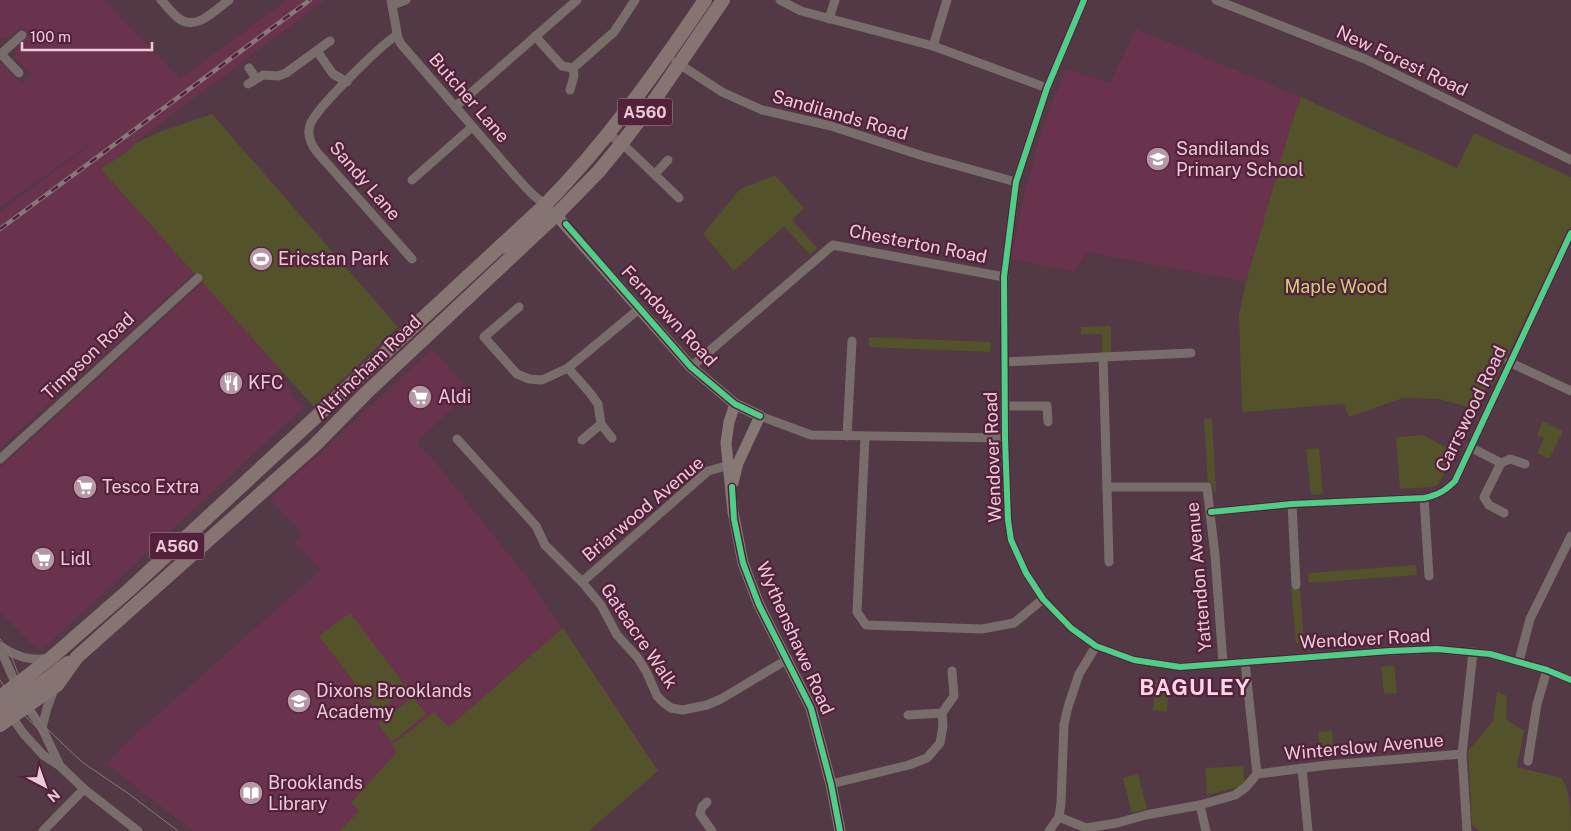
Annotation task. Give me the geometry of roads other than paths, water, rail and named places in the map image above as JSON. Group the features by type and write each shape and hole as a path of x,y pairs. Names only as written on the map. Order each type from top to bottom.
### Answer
{"highway":[{"name":"Altrincham Road","path":"3,705 20,695 51,658 214,513 545,205 590,158 609,134 705,0"},
{"name":"Altrincham Road","path":"3,705 20,695 57,684 77,658 320,439 366,393 556,215 622,143 723,0"},
{"path":"20,695 35,688 53,673 77,658"}],"main road":[{"path":"495,252 517,240 546,214 556,215"},
{"name":"Ferndown Road","path":"556,215 691,367 735,404 760,416"},
{"name":"Wythenshawe Road","path":"735,404 729,422 726,443 733,464 734,519 743,563 759,605 788,659 811,708 831,784 840,831"},
{"path":"733,464 760,416"}],"street":[{"path":"161,0 179,18 191,23 202,19 229,0"},
{"path":"392,2 406,0"},
{"path":"455,107 577,0"},
{"path":"573,68 614,32 635,0"},
{"path":"780,0 802,11 933,46 1047,88"},
{"path":"829,19 835,0"},
{"path":"933,46 947,0"},
{"name":"Wendover Road","path":"1084,0 1047,88 1016,182 1004,277 1006,497 1012,540 1026,573 1043,600 1071,628 1096,646 1134,660 1158,665 1180,667 1436,649 1490,654 1519,661 1571,680"},
{"name":"New Forest Road","path":"1216,0 1365,59 1571,160"},
{"name":"Butcher Lane","path":"392,2 397,35 406,49 532,194 556,215"},
{"path":"19,73 0,53 22,34"},
{"name":"Sandy Lane","path":"397,35 382,47 329,100 311,122 309,132 312,145 412,258"},
{"path":"535,36 562,66 573,68"},
{"path":"248,84 263,74 282,75 330,41"},
{"path":"317,51 334,74 347,82"},
{"name":"Sandilands Road","path":"666,56 722,92 762,110 831,126 923,156 1016,182"},
{"path":"249,68 256,78"},
{"path":"570,90 574,76 573,68"},
{"path":"412,180 472,127"},
{"path":"609,134 622,143 679,198"},
{"path":"654,174 668,160"},
{"name":"Carrswood Road","path":"1211,512 1292,504 1424,498 1439,494 1447,489 1454,481 1571,233"},
{"name":"Chesterton Road","path":"691,367 833,245 1004,277"},
{"name":"Timpson Road","path":"0,459 198,278"},
{"path":"519,307 484,337 517,374 528,379 542,380 568,368 639,309"},
{"path":"847,436 852,341"},
{"path":"1005,362 1191,352"},
{"path":"1103,357 1109,562"},
{"path":"1510,362 1571,392"},
{"path":"568,368 598,404 601,424 612,438"},
{"path":"1005,406 1047,406 1048,422"},
{"name":"Ferndown Road","path":"760,416 811,435 1005,438"},
{"path":"582,440 601,424"},
{"path":"865,437 857,612 866,624 982,629 1014,623 1043,600"},
{"name":"Gateacre Walk","path":"457,439 536,526 545,545 582,582 601,605 618,635 643,665 658,696 671,708 683,710 707,705 721,699 788,659"},
{"path":"1470,447 1501,463"},
{"path":"1504,513 1489,505 1484,497 1501,463 1510,459 1525,464"},
{"name":"Briarwood Avenue","path":"582,582 708,471 733,464"},
{"name":"Yattendon Avenue","path":"1108,487 1208,487 1223,663"},
{"path":"1424,498 1429,576"},
{"path":"1292,504 1296,585"},
{"path":"1519,661 1530,619 1571,536"},
{"path":"1048,831 1059,817 1064,724 1068,707 1079,674 1096,646"},
{"path":"0,647 29,659 51,658"},
{"path":"0,647 20,695 42,728 60,766"},
{"name":"Winterslow Avenue","path":"1257,774 1302,768 1462,754 1472,652"},
{"path":"1059,817 1086,828 1200,805 1235,795 1246,787 1257,774 1244,662"},
{"path":"1528,761 1537,704 1547,670"},
{"path":"831,784 909,765 927,758 940,743 943,726 942,713 954,696 952,671"},
{"path":"42,728 47,708 57,684"},
{"path":"3,705 30,742 43,755 60,766 84,789 138,831"},
{"path":"908,715 942,713"},
{"path":"1462,754 1467,831"},
{"path":"1302,768 1308,831"},
{"path":"43,831 84,789"},
{"path":"707,802 702,807 700,814 712,831"},
{"path":"1200,805 1206,831"},
{"path":"50,824 57,831"}],"tram line":[{"path":"0,639 9,651 30,703 42,724 82,762 178,831"},
{"path":"0,680 20,711 45,736"}],"railway":[{"path":"0,229 310,0"}],"place":[{"name":"Sandilands Primary School","path":"1158,159"},
{"name":"Ericstan Park","path":"261,259"},
{"name":"KFC","path":"231,383"},
{"name":"Aldi","path":"420,397"},
{"name":"Tesco Extra","path":"85,487"},
{"name":"Lidl","path":"43,559"},
{"name":"Dixons Brooklands Academy","path":"299,701"},
{"name":"Brooklands Library","path":"251,793"}],"district":[{"name":"BAGULEY","path":"1195,687"}],"park label":[{"name":"Maple Wood","path":"1336,287"}]}
